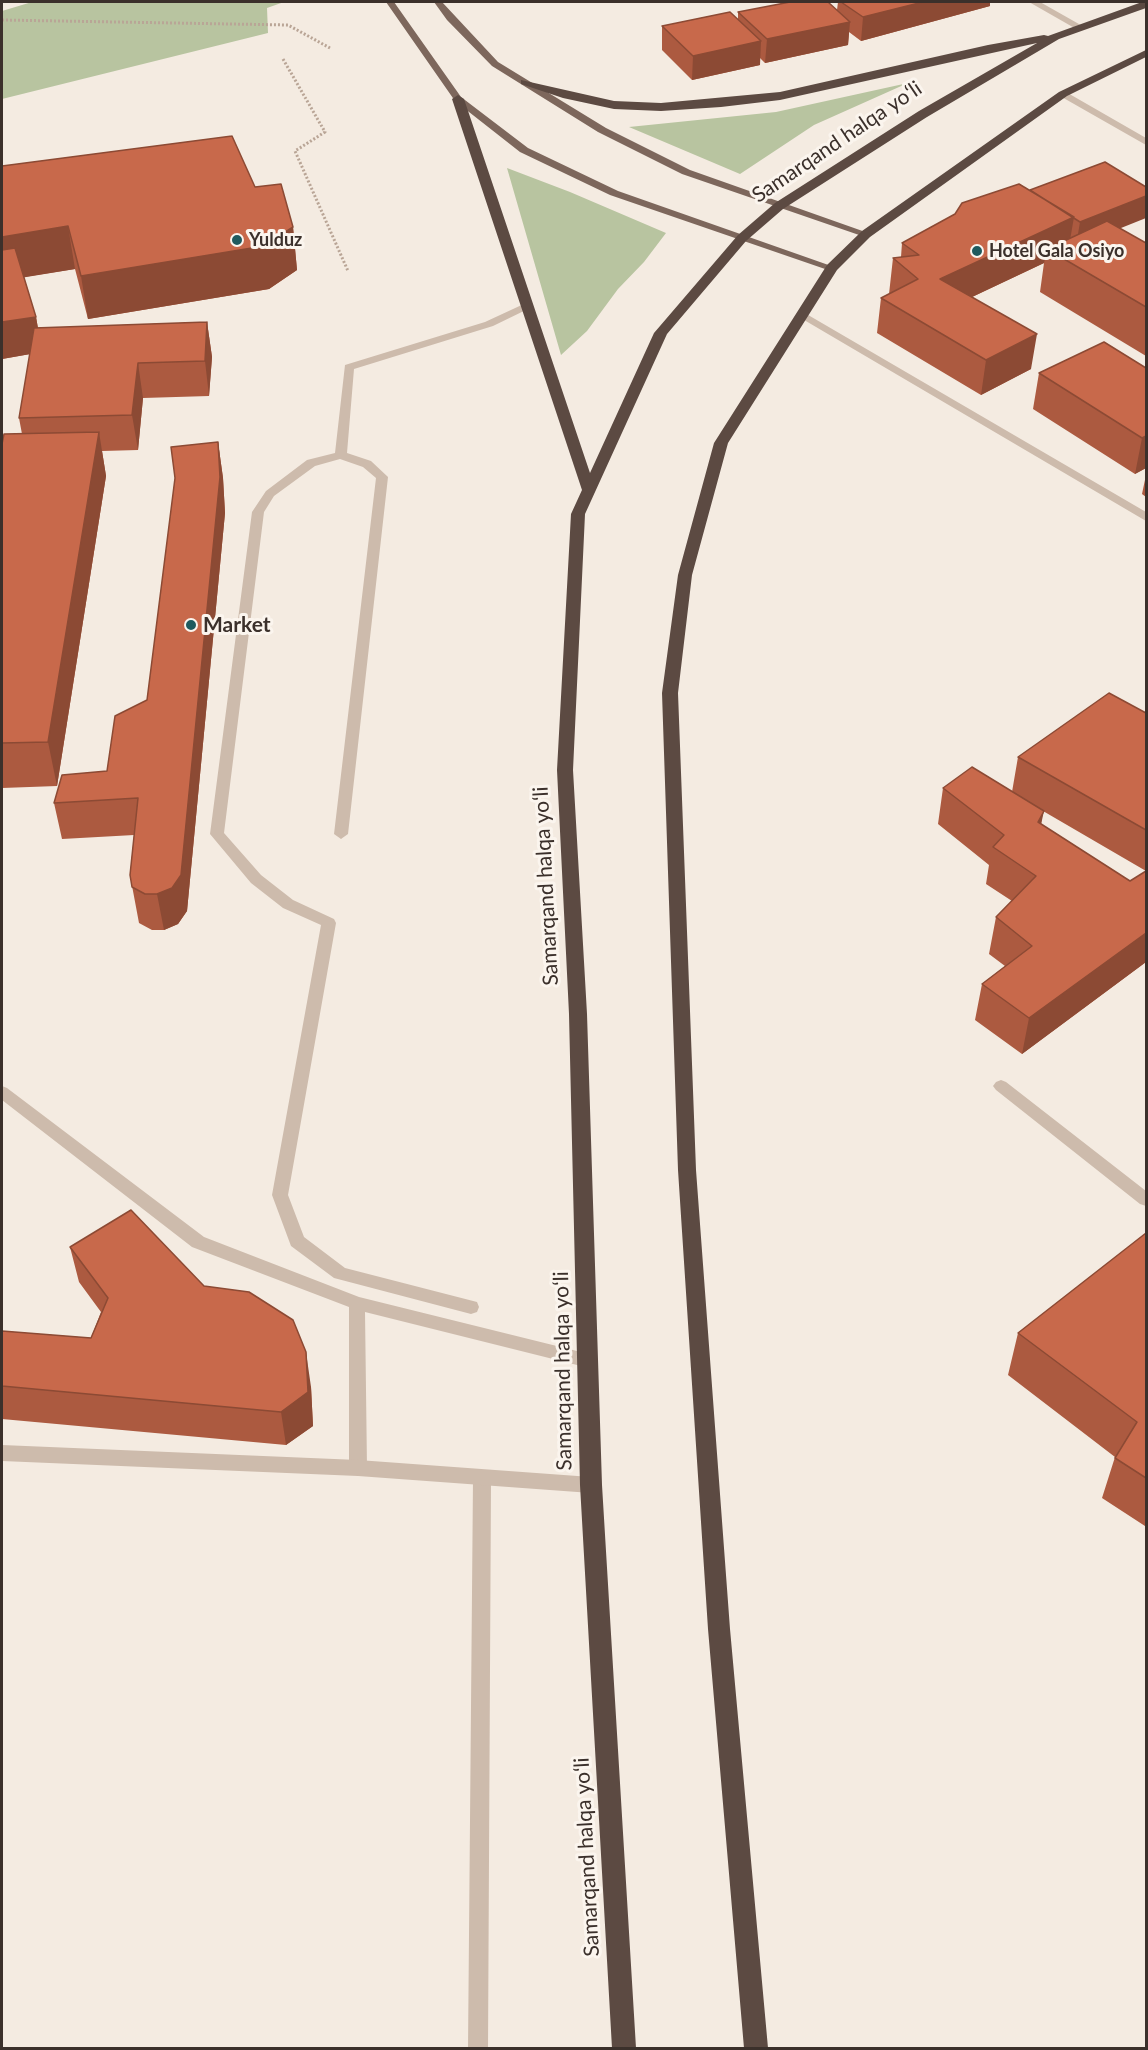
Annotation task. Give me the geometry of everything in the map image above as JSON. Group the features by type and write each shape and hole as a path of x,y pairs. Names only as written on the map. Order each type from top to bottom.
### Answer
{"highway":[{"name":"Samarqand halqa yoʻli","path":"624,2049 591,1485 577,1003 565,770 578,514 661,333 742,238 779,206 923,114 1055,37 1146,4"},
{"path":"525,82 567,96 614,105 661,107 721,103 780,96 988,48 1055,37"},
{"path":"756,2049 719,1629 687,1170 670,693 685,575 721,443 832,268 866,234 1063,94 1146,53"},
{"path":"458,99 588,489"}],"main road":[{"path":"390,2 458,99 524,150 577,177 742,238 832,268"},
{"path":"438,2 450,18 495,64 602,130 686,172 779,206 866,234"}],"street":[{"path":"1034,2 1081,28"},
{"path":"1063,94 1146,142"},
{"path":"1135,134 1146,129"},
{"path":"341,455 349,367 489,324 526,306"},
{"path":"803,315 1146,517"},
{"path":"341,834 382,477 367,464 341,455 311,463 270,494 258,512 217,834 256,879 288,904 329,923 280,1196 297,1241 340,1273 471,1307"},
{"path":"1001,1086 1146,1200"},
{"path":"2,1092 198,1242 357,1303 589,1362"},
{"path":"357,1303 358,1468"},
{"path":"2,1453 358,1468 482,1479 591,1485"},
{"path":"478,2049 482,1479"}],"path":[{"path":"2,20 288,25 330,48"},
{"path":"282,59 325,132 295,151 348,271"}],"green space":[{"path":"32,2 284,2 267,8 268,33 2,99 2,11"},
{"path":"908,83 814,125 740,174 629,127 776,112"},
{"path":"507,168 666,233 644,262 618,289 587,331 561,355"}],"building":[{"path":"790,2 828,2 850,22 767,39 738,12"},
{"path":"841,2 923,2 863,17"},
{"path":"730,12 761,41 693,56 662,26"},
{"path":"232,136 255,187 281,184 293,227 264,246 81,276 68,226 2,237 2,166"},
{"path":"1105,162 1146,187 1146,196 1080,222 1030,190"},
{"path":"1019,184 1074,217 940,279 1037,334 986,360 881,298 918,279 893,258 919,255 902,243 955,214 962,203"},
{"path":"1107,221 1146,243 1146,307 1047,249"},
{"path":"15,248 36,317 2,322 2,250"},
{"path":"207,322 205,361 138,363 132,415 19,418 34,328"},
{"path":"1104,342 1146,368 1146,436 1142,438 1039,373"},
{"path":"99,432 48,742 2,743 2,444 4,434"},
{"name":"Market","path":"218,442 220,477 181,875 172,888 157,894 145,894 132,887 130,875 138,798 54,803 62,775 107,771 115,716 147,700 175,478 171,447"},
{"path":"1109,693 1146,713 1146,830 1018,757"},
{"path":"972,767 1044,811 1038,822 1130,881 1146,871 1146,933 1029,1018 982,984 1032,946 996,917 1036,876 993,847 1004,835 943,788"},
{"path":"131,1210 204,1286 249,1292 293,1320 306,1352 308,1392 281,1412 2,1386 2,1331 91,1338 108,1298 70,1247"},
{"path":"1146,1233 1146,1478 1115,1458 1137,1422 1018,1333"}],"place":[{"name":"Yulduz","path":"237,240"},
{"name":"Hotel Gala Osiyo","path":"977,251"},
{"name":"Market","path":"191,625"}]}
